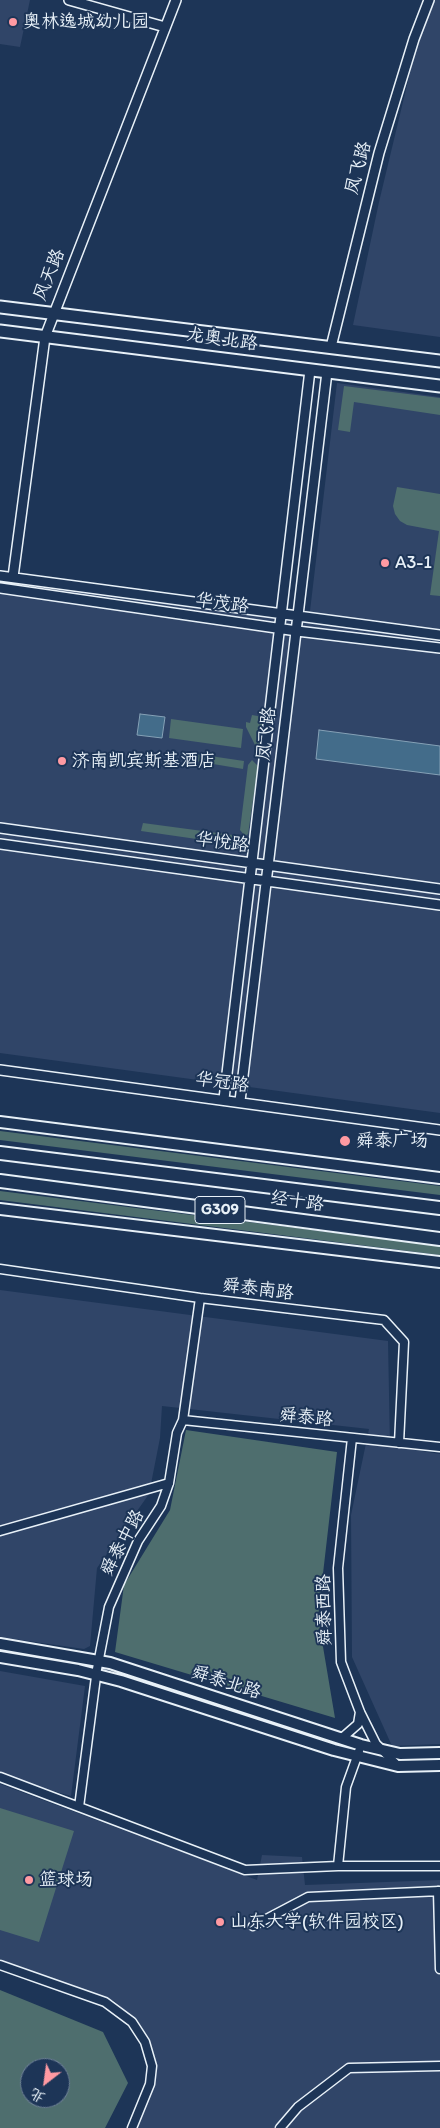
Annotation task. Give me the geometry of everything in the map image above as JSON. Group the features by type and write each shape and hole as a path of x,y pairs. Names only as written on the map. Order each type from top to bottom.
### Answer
{"highway":[{"name":"经十路","path":"0,1153 440,1208"},
{"name":"经十路","path":"0,1181 440,1239"}],"main road":[{"name":"龙奥北路","path":"0,307 440,361"},
{"name":"龙奥北路","path":"0,331 159,349 440,386"},
{"path":"0,1122 440,1178"},
{"path":"0,1209 440,1262"},
{"name":"舜泰北路","path":"0,1644 97,1668 361,1745 400,1754 440,1753"},
{"path":"0,1657 97,1668 357,1756 398,1766 440,1765"}],"street":[{"path":"69,0 165,27"},
{"name":"风天路","path":"13,577 45,337 52,314 176,0"},
{"name":"凤飞路","path":"331,347 379,153 414,39 429,0"},
{"name":"凤飞路","path":"224,1099 310,370"},
{"name":"凤飞路","path":"240,1101 327,372"},
{"name":"华茂路","path":"0,576 440,635"},
{"name":"华茂路","path":"0,588 297,631 440,648"},
{"name":"华悦路","path":"0,828 440,889"},
{"path":"0,844 440,905"},
{"name":"华冠路","path":"0,1070 240,1101 440,1130"},
{"name":"舜泰南路","path":"0,1269 200,1298 384,1320 404,1342 399,1443"},
{"path":"183,1420 200,1298"},
{"name":"舜泰中路","path":"79,1807 97,1668 108,1607 138,1541 161,1506 168,1483 178,1433 183,1420"},
{"name":"舜泰路","path":"183,1420 440,1448"},
{"name":"舜泰西路","path":"352,1438 338,1568 341,1662 360,1712 380,1749 398,1766"},
{"path":"0,1531 168,1483"},
{"path":"339,1738 342,1738 358,1724 360,1712"},
{"path":"338,1866 346,1786 361,1745"},
{"path":"0,1777 245,1870 338,1866 440,1866"},
{"path":"253,1926 308,1897 439,1891 440,1969"},
{"path":"0,1965 105,2002 132,2022 145,2042 152,2066 150,2084 132,2128"},
{"path":"280,2128 298,2107 349,2068 440,2066"}],"shaded area":[{"name":"奥林逸城幼儿园","path":"0,0 30,0 20,47 0,44"},
{"path":"433,0 440,0 440,337 353,325 379,202 420,31"},
{"path":"337,383 440,397 440,1113 0,1053 0,578 310,611"},
{"path":"140,714 165,717 162,738 137,735"},
{"path":"319,730 440,746 440,775 316,759"},
{"path":"0,1290 388,1341 390,1446 440,1454 440,1744 392,1746 352,1657 351,1515 369,1429 162,1406 160,1438 149,1494 97,1568 90,1646 84,1649 0,1637"},
{"path":"0,1671 85,1686 71,1796 0,1776"},
{"name":"山东大学(软件园校区)","path":"0,1784 257,1880 262,1855 302,1857 305,1885 440,1880 440,2128 137,2128 154,2085 156,2067 149,2038 135,2019 114,2001 0,1959"}],"green space":[{"path":"344,386 440,398 440,415 354,402 350,432 338,430"},
{"path":"397,487 440,494 440,596 430,595 439,531 407,525 400,521 395,514 393,506"},
{"path":"252,715 263,717 259,747 255,745 246,727 246,722 250,723"},
{"path":"171,719 243,729 241,748 169,738"},
{"path":"190,753 244,761 243,769 189,760"},
{"path":"252,760 258,766 248,834 245,836 240,830 248,765"},
{"path":"143,823 240,836 238,845 141,831"},
{"path":"0,1131 440,1186 440,1195 0,1140"},
{"path":"0,1191 440,1246 440,1255 0,1200"},
{"path":"186,1430 337,1452 318,1617 335,1718 115,1652 124,1585 170,1510"},
{"name":"篮球场","path":"0,1808 74,1831 39,1942 0,1930"},
{"path":"0,1990 103,2032 128,2083 105,2128 0,2128"}],"place":[{"name":"奥林逸城幼儿园","path":"13,22"},
{"name":"A3-1","path":"385,563"},
{"name":"济南凯宾斯基酒店","path":"62,761"},
{"name":"舜泰广场","path":"345,1141"},
{"name":"篮球场","path":"29,1880"},
{"name":"山东大学(软件园校区)","path":"220,1922"}]}
